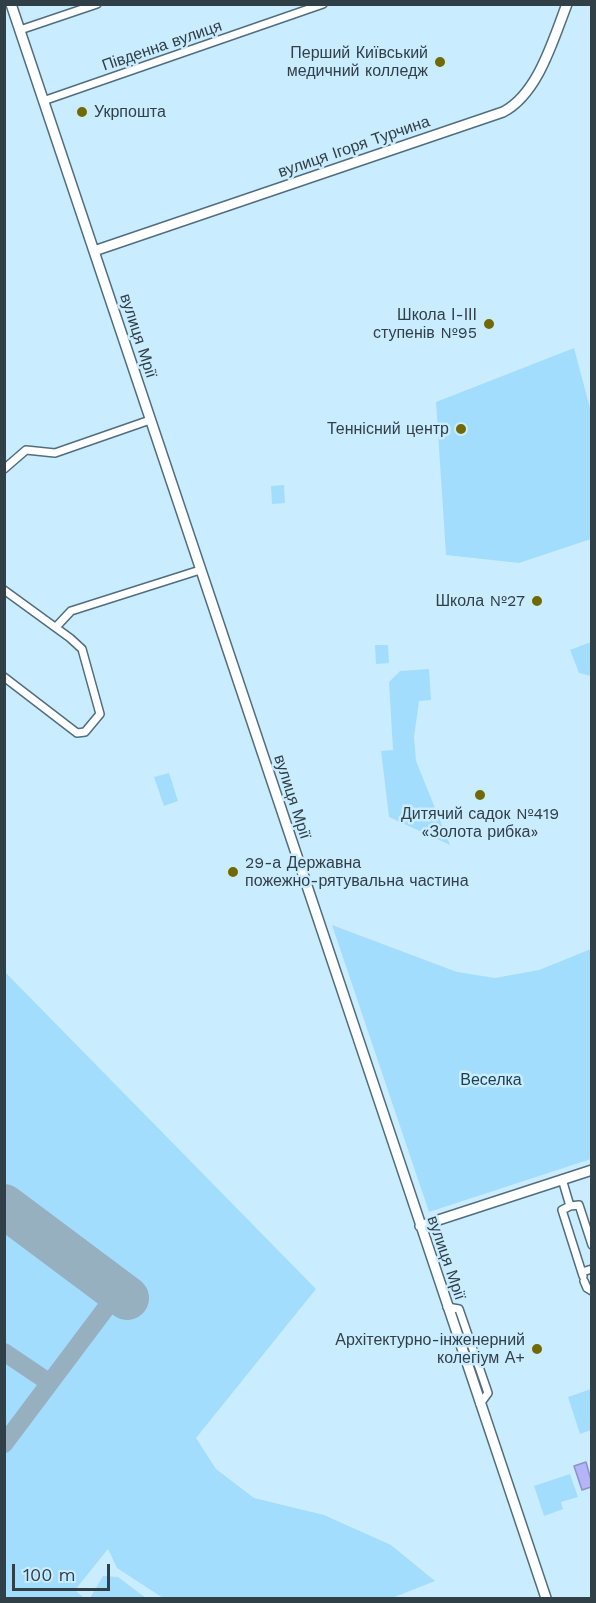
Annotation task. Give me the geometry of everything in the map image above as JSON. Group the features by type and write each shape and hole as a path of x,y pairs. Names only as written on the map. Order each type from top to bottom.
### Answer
{"street":[{"name":"вулиця Мрії","path":"11,4 546,1599"},
{"path":"20,30 97,4"},
{"name":"Південна вулиця","path":"44,101 323,4"},
{"name":"вулиця Ігоря Турчина","path":"94,250 509,109 522,99 534,81 567,4"},
{"path":"4,469 26,450 55,453 150,420"},
{"path":"56,627 72,611 201,570"},
{"path":"4,590 56,627 83,652 100,715 85,732 77,733 4,677"},
{"path":"420,1226 591,1170"},
{"path":"562,1179 570,1206"},
{"path":"591,1245 579,1205 562,1210 587,1288 591,1291"},
{"path":"583,1276 591,1269"}],"green space":[{"path":"574,348 591,412 591,539 519,563 446,555 436,402"},
{"path":"284,485 285,503 272,504 271,486"},
{"path":"592,642 591,676 579,673 570,650"},
{"path":"375,645 388,645 389,663 376,664"},
{"path":"429,669 431,700 419,701 414,737 416,761 450,845 389,817 381,751 393,750 389,682 400,671"},
{"path":"169,773 178,801 164,806 154,777"},
{"name":"Веселка","path":"332,925 457,972 495,978 539,970 591,949 591,1159 429,1212"},
{"path":"4,971 316,1289 196,1438 216,1469 254,1498 324,1515 391,1545 435,1581 392,1598 163,1598 117,1568 108,1549 75,1590 84,1598 5,1598"},
{"path":"591,1389 591,1430 580,1434 568,1397"},
{"path":"570,1474 578,1497 561,1502 563,1509 544,1516 534,1486"},
{"path":"103,1576 118,1577 146,1598 90,1598"}],"shaded area":[{"path":"586,1462 591,1487 582,1490 574,1466"}],"taxiway":[{"path":"4,1444 109,1304 110,1292 102,1279"},
{"path":"4,1352 50,1383"}],"runway":[{"path":"4,1206 127,1298"}],"place":[{"name":"Перший Київський медичний колледж","path":"440,62"},
{"name":"Укрпошта","path":"82,112"},
{"name":"Школа І-ІІІ ступенів №95","path":"489,324"},
{"name":"Теннісний центр","path":"461,429"},
{"name":"Школа №27","path":"537,601"},
{"name":"Дитячий садок №419 «Золота рибка»","path":"480,795"},
{"name":"29-а Державна пожежно-рятувальна частина","path":"233,872"},
{"name":"Архітектурно-інженерний колегіум А+","path":"537,1349"}]}
